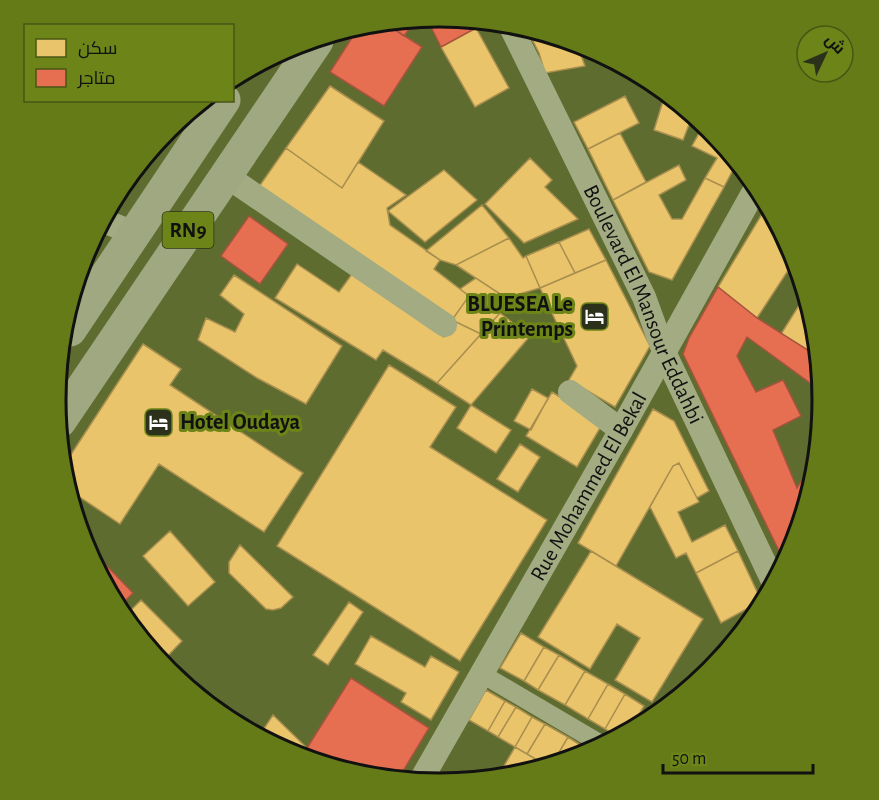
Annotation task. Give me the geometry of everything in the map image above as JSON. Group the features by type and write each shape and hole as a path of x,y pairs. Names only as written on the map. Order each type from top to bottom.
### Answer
{"main road":[{"name":"RN9","path":"66,411 311,50"},
{"name":"RN9","path":"76,318 120,228 222,102"}],"street":[{"name":"Boulevard El Mansour Eddahbi","path":"515,35 644,297 664,352 769,574"},
{"path":"225,175 445,325"},
{"name":"Rue Mohammed El Bekal","path":"425,772 752,196"},
{"path":"570,392 621,430"},
{"path":"482,674 594,740"}],"building: سكن":[{"path":"477,29 509,88 475,107 441,47"},
{"path":"532,39 581,55 585,66 545,73"},
{"path":"330,86 384,121 342,188 286,148"},
{"path":"625,96 639,123 588,149 574,122"},
{"path":"663,101 689,124 683,140 654,130"},
{"path":"620,133 646,182 613,200 588,149"},
{"path":"699,133 733,170 724,187 705,178 717,158 692,146"},
{"path":"286,148 342,188 358,162 406,195 387,208 390,225 440,260 434,269 469,296 452,320 258,188"},
{"path":"530,158 552,180 545,187 578,219 524,243 485,204"},
{"path":"679,165 686,180 659,195 672,219 682,219 705,178 724,187 672,280 649,272 613,200"},
{"path":"444,170 477,200 425,242 388,211"},
{"path":"482,205 509,238 456,265 440,260 426,251"},
{"path":"762,213 791,275 787,272 757,318 718,287"},
{"path":"589,229 606,260 575,273 559,242"},
{"path":"509,238 523,258 526,256 540,288 506,298 456,265"},
{"path":"559,242 575,273 540,288 526,256"},
{"name":"BLUESEA Le Printemps","path":"606,260 650,346 615,407 569,380 577,366 540,288"},
{"path":"297,264 339,292 352,274 444,337 452,320 481,334 437,383 383,350 376,360 275,298"},
{"path":"234,275 342,346 306,404 257,378 198,340 206,318 235,332 244,314 220,295"},
{"path":"476,278 506,298 500,313 481,334 452,320 469,296 460,289"},
{"path":"800,304 809,351 781,334"},
{"path":"500,313 530,336 471,405 437,383"},
{"name":"Hotel Oudaya","path":"143,344 181,369 170,385 303,473 264,532 159,464 120,524 79,497 71,455"},
{"path":"389,365 456,407 430,447 547,520 460,661 277,546"},
{"path":"532,389 548,398 531,430 514,421"},
{"path":"552,392 603,423 577,467 526,436"},
{"path":"471,405 511,430 496,453 457,428"},
{"path":"653,409 674,421 709,491 697,498 679,463 673,466 616,566 578,543"},
{"path":"520,444 540,457 518,492 497,479"},
{"path":"679,463 699,502 678,512 692,542 725,525 738,551 696,573 686,553 676,558 650,507 673,466"},
{"path":"170,531 215,582 188,606 143,556"},
{"path":"240,545 293,597 281,608 266,609 229,573 229,562"},
{"path":"591,551 703,619 652,702 615,680 640,638 617,624 590,669 538,637"},
{"path":"738,551 758,594 750,607 721,623 696,573"},
{"path":"141,600 182,641 168,656 131,610"},
{"path":"349,602 363,612 328,665 313,655"},
{"path":"521,633 544,647 524,681 500,668"},
{"path":"371,636 425,667 431,656 459,672 431,720 401,702 406,693 355,664"},
{"path":"544,647 559,655 538,690 524,681"},
{"path":"559,655 585,671 565,705 538,690"},
{"path":"585,671 608,684 588,719 565,705"},
{"path":"608,684 625,694 605,729 588,719"},
{"path":"486,690 505,701 488,731 469,720"},
{"path":"625,694 644,706 638,715 626,723 610,732 605,729"},
{"path":"505,701 516,707 498,737 488,731"},
{"path":"516,707 532,717 515,747 498,737"},
{"path":"273,715 307,748 297,745 264,729"},
{"path":"532,717 545,724 527,754 515,747"},
{"path":"545,724 568,737 559,753 537,760 527,754"},
{"path":"568,737 581,745 559,753"},
{"path":"515,747 537,760 512,766 503,767"}],"building: متاجر":[{"path":"431,27 474,29 441,47"},
{"path":"410,28 404,36 395,30"},
{"path":"395,30 422,47 384,106 330,72 352,38"},
{"path":"249,216 288,244 260,284 221,256"},
{"path":"718,287 757,318 809,351 812,385 747,337 737,356 756,392 783,380 801,416 773,430 797,488 804,476 793,520 780,552 683,354 689,338"},
{"path":"105,564 133,593 125,601 116,586"},
{"path":"351,678 429,728 403,771 367,766 307,748"}],"place":[{"name":"BLUESEA Le Printemps","path":"594,317"},
{"name":"Hotel Oudaya","path":"159,422"}]}
